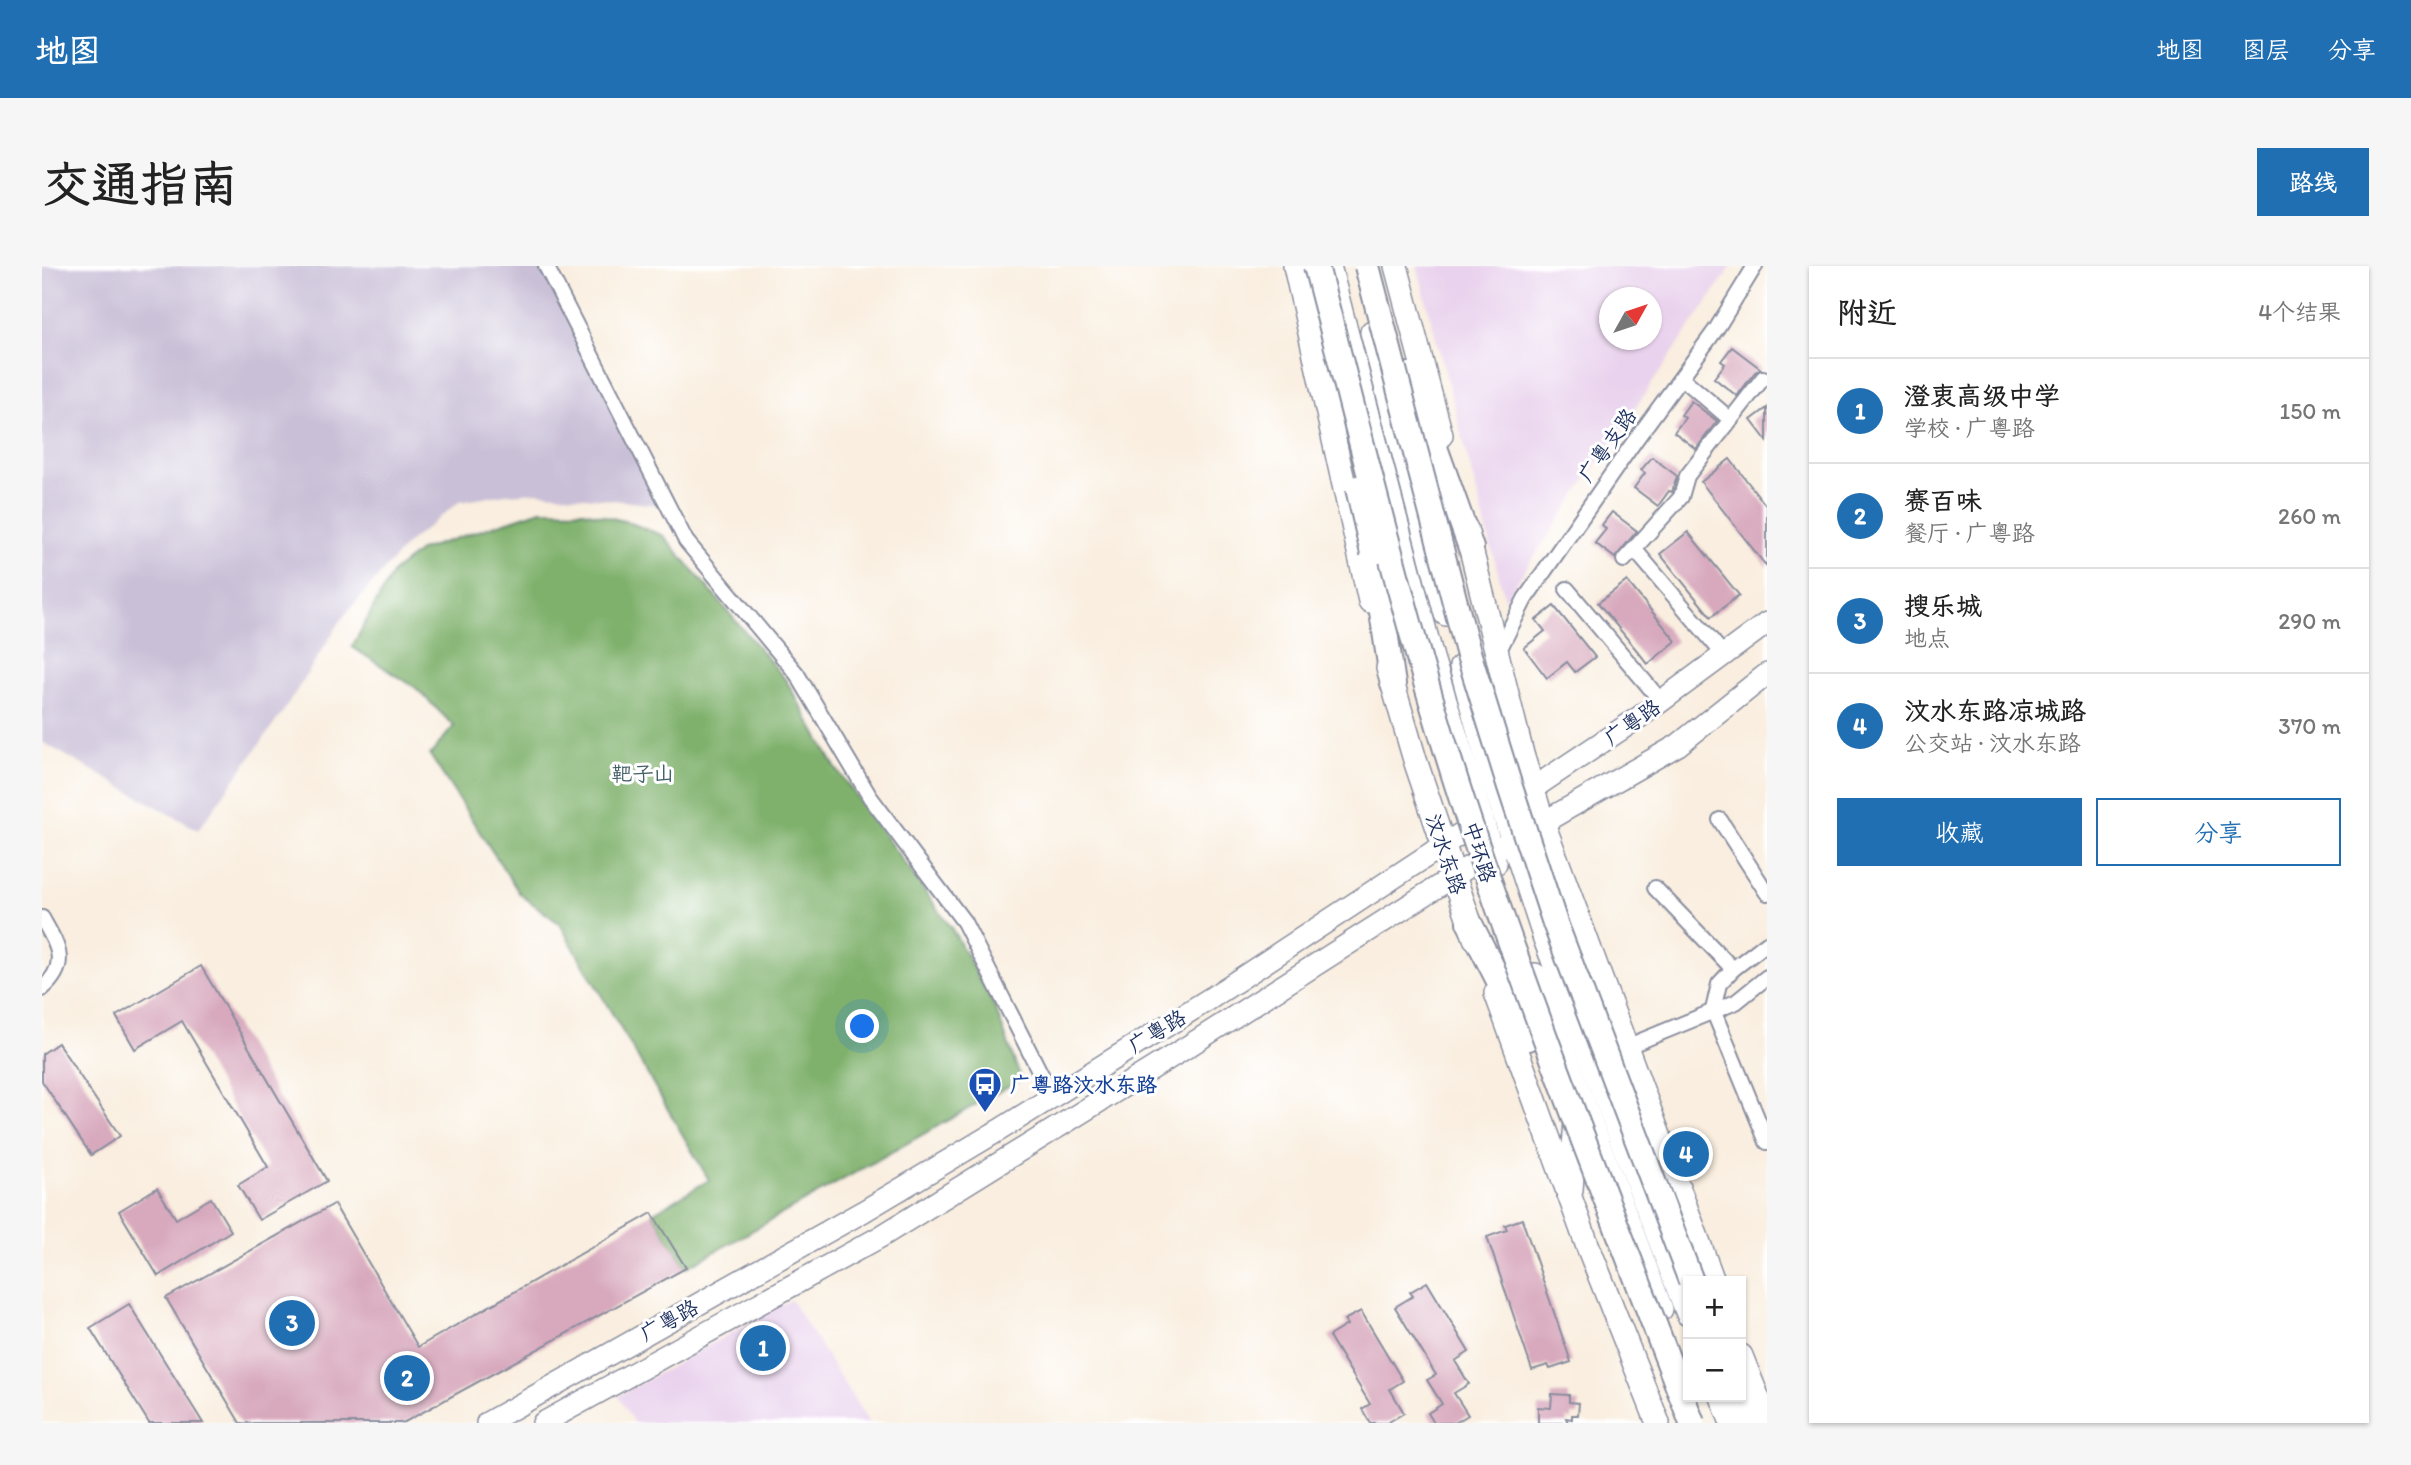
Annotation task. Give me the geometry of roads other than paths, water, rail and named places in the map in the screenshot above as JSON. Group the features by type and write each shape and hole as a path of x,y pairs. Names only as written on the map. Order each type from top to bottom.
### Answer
{"highway":[{"path":"1306,266 1373,554 1393,684"},
{"name":"中环路","path":"1316,266 1417,646 1460,794 1506,933 1692,1423"},
{"path":"1367,266 1468,652 1510,787 1565,948 1689,1276"},
{"path":"1382,266 1471,548"},
{"path":"1469,922 1528,1038 1676,1423"},
{"path":"1737,1402 1747,1423"}],"main road":[{"name":"汶水东路","path":"1294,266 1375,622 1443,844 1570,1198 1654,1413"},
{"name":"汶水东路","path":"1329,266 1400,539 1457,742 1492,852 1536,980 1683,1371"},
{"path":"1355,266 1490,771 1545,939 1683,1301"},
{"path":"1396,266 1415,367"},
{"path":"1364,300 1415,367"},
{"path":"1348,501 1400,539"},
{"path":"1471,548 1543,823 1711,1276"},
{"name":"广粤路","path":"487,1423 864,1211 1212,998 1443,844 1533,789 1661,701 1767,623"},
{"name":"广粤路","path":"543,1423 880,1237 1187,1047 1492,852 1678,746 1767,674"},
{"path":"1570,1198 1578,1089"},
{"path":"1637,1178 1684,1204"},
{"path":"1746,1370 1767,1421"},
{"path":"1695,1402 1703,1423"},
{"path":"1723,1402 1732,1423"},
{"path":"1746,1402 1747,1423"},
{"path":"1654,1413 1669,1423"}],"street":[{"path":"546,266 686,541 797,674 870,797 964,922 1052,1096"},
{"name":"广粤支路","path":"1498,652 1525,599 1717,328 1755,266"},
{"path":"1682,378 1730,419"},
{"path":"1724,654 1630,555 1681,497 1687,476 1763,378"},
{"path":"1567,589 1661,701"},
{"path":"1720,820 1767,893"},
{"path":"1655,888 1733,969"},
{"path":"42,918 60,949 58,968 42,989"},
{"path":"1767,943 1733,969 1719,984 1713,1010 1767,1142"},
{"path":"1626,1047 1736,1002 1767,977"}],"place":[{"name":"广粤路汶水东路","path":"985,1114"},
{"name":"汶水东路凉城路","path":"1686,1154"},
{"name":"搜乐城","path":"292,1323"},
{"name":"澄衷高级中学","path":"763,1348"},
{"name":"赛百味","path":"407,1378"}],"park label":[{"name":"靶子山","path":"643,773"}]}
